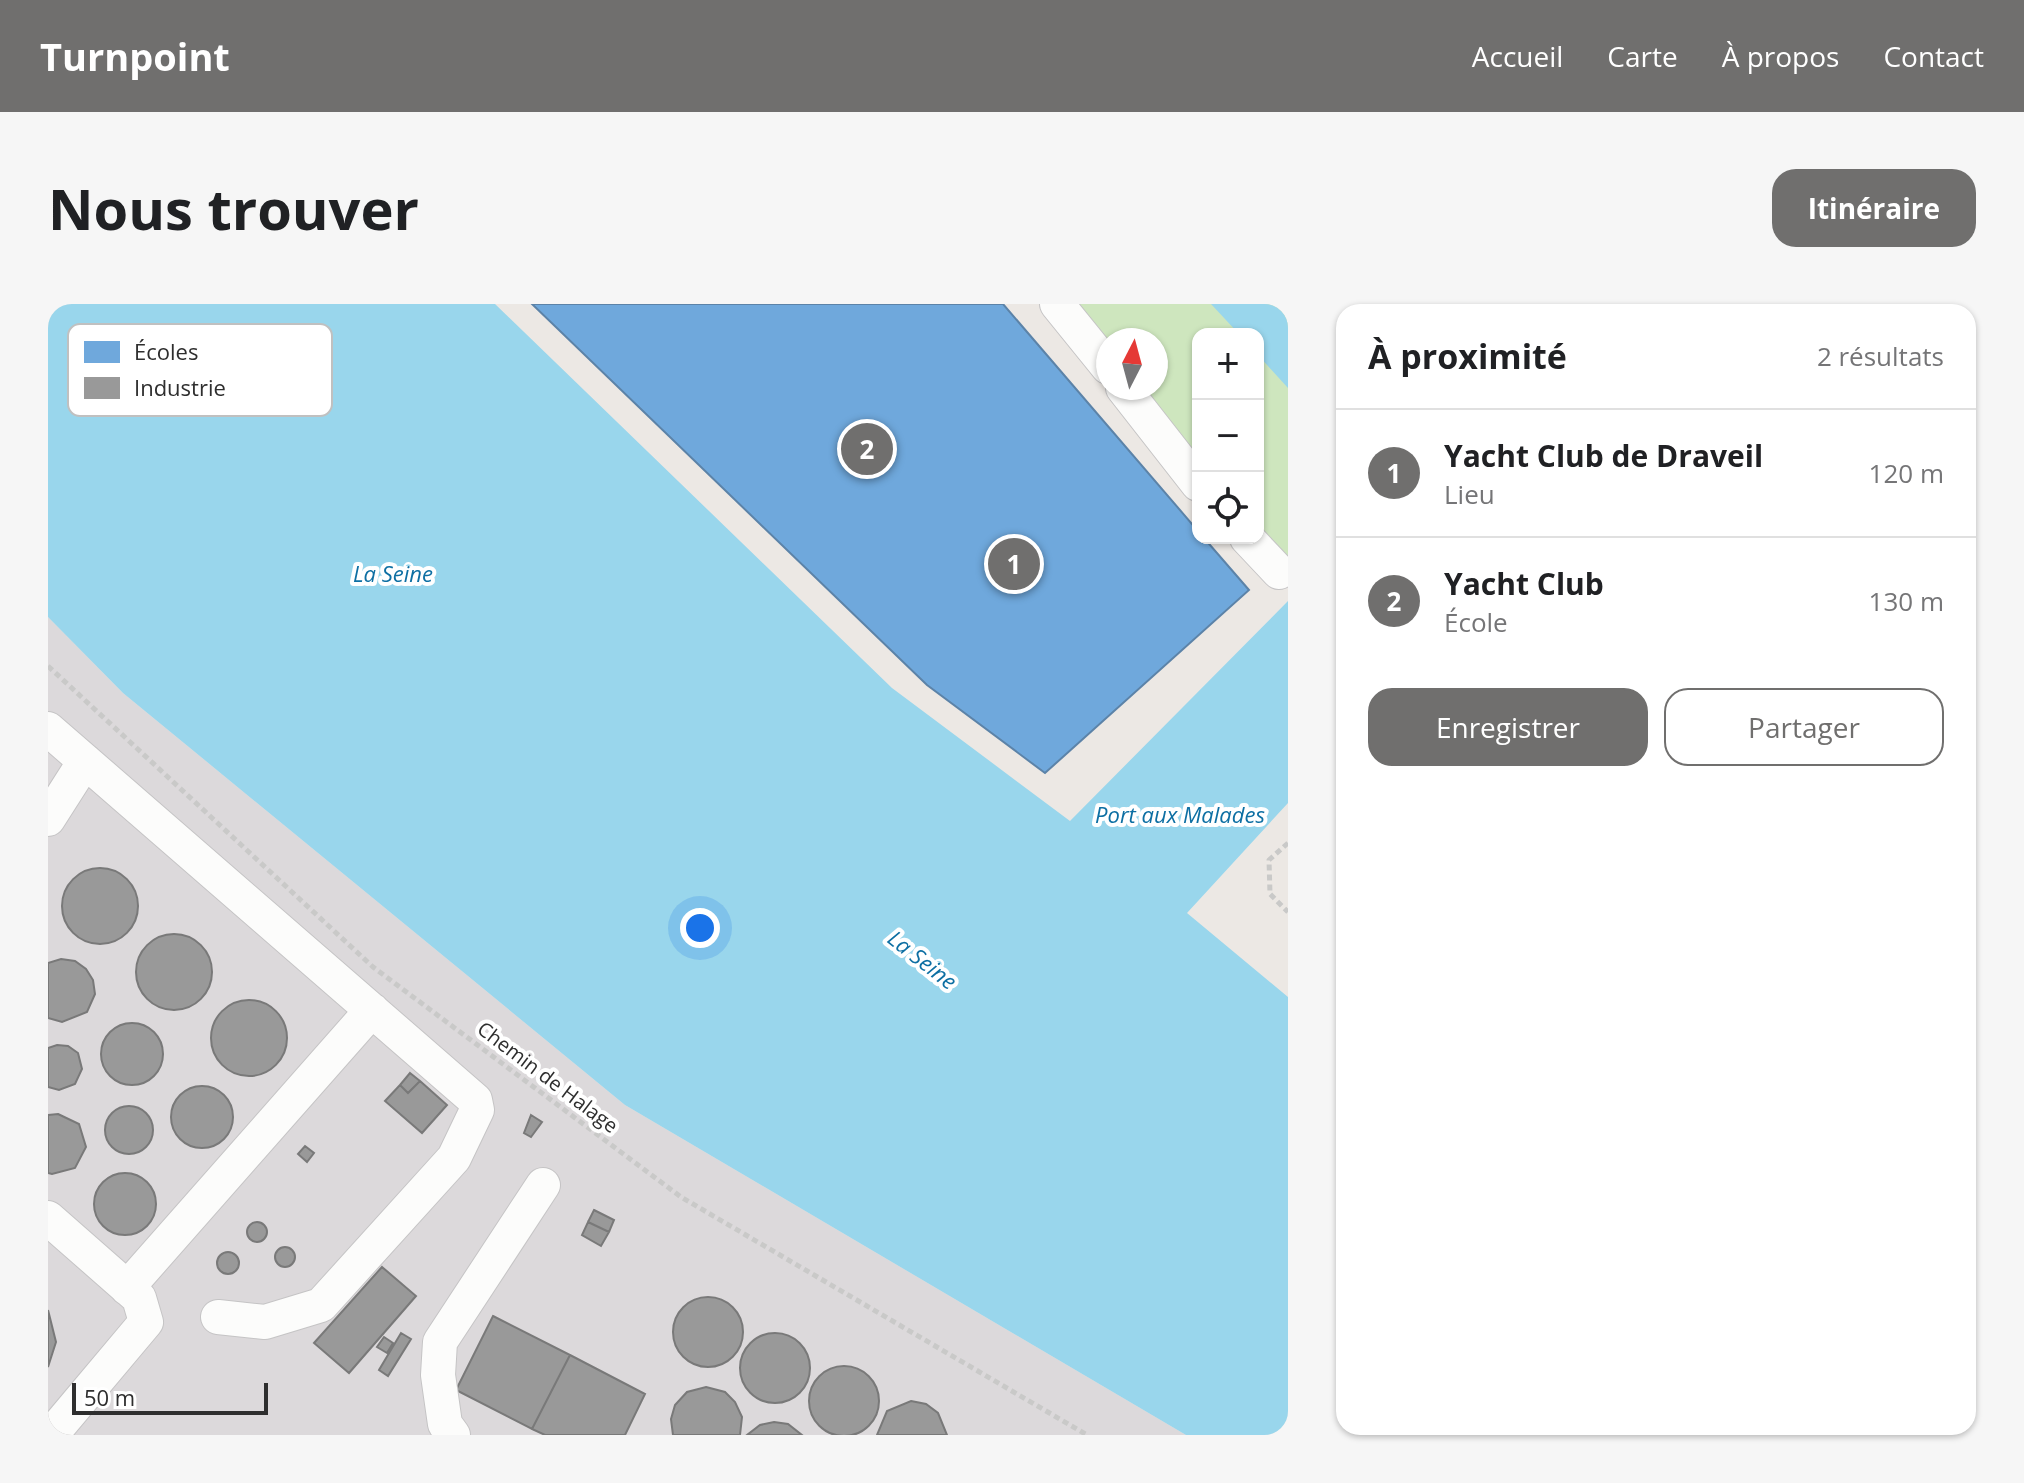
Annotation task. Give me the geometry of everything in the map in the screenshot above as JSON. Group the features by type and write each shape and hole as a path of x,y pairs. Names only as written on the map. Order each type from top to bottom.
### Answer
{"lane":[{"path":"1057,304 1096,352"},
{"path":"1132,400 1192,476"},
{"path":"1253,544 1279,572"},
{"path":"48,729 475,1100 477,1110 454,1158 321,1305 265,1322 218,1317"},
{"path":"48,819 85,761"},
{"path":"127,1288 372,1010"},
{"path":"453,1435 445,1424 438,1375 440,1342 543,1185"},
{"path":"48,1218 139,1298 146,1322 51,1435"}],"path":[{"name":"Chemin de Halage","path":"48,666 373,967 681,1197 1087,1435"},
{"path":"1288,843 1269,860 1270,894 1288,912"}],"shaded area":[{"path":"48,617 123,693 625,1105 1186,1435 48,1435"}],"green space":[{"path":"1063,304 1288,304 1288,567 1264,539 1264,328 1192,328 1192,455 1145,400 1168,400 1168,328 1096,330"}],"water":[{"name":"La Seine","path":"48,304 495,304 892,688 1070,821 1288,601 1288,803 1187,913 1288,997 1288,1435 1186,1435 625,1105 123,693 48,617"},
{"path":"1211,304 1288,304 1288,388 1264,362 1264,328 1233,328"}],"building: Écoles":[{"path":"532,304 1003,304 1192,524 1192,544 1209,544 1249,590 1045,773 927,685"}],"building: Industrie":[{"path":"100,868 115,871 127,879 135,891 138,906 135,921 127,933 115,941 100,944 85,941 73,933 65,921 62,906 65,891 73,879 85,871"},
{"path":"174,934 189,937 201,945 209,957 212,972 209,987 201,999 189,1007 174,1010 159,1007 147,999 139,987 136,972 139,957 147,945 159,937"},
{"path":"61,959 75,961 86,969 93,980 95,994 87,1012 62,1022 48,1018 48,963"},
{"path":"249,1000 264,1003 276,1011 284,1023 287,1038 284,1053 276,1065 264,1073 249,1076 234,1073 222,1065 214,1053 211,1038 214,1023 222,1011 234,1003"},
{"path":"132,1023 154,1032 163,1054 154,1076 132,1085 110,1076 101,1054 110,1032"},
{"path":"68,1046 78,1053 82,1069 75,1084 59,1090 48,1087 48,1048"},
{"path":"410,1073 420,1081 408,1093 400,1085"},
{"path":"420,1081 447,1105 422,1133 385,1101 400,1085 408,1093"},
{"path":"202,1086 214,1088 224,1095 231,1105 231,1129 224,1139 214,1146 202,1148 190,1146 180,1139 173,1129 171,1117 173,1105 180,1095 190,1088"},
{"path":"129,1106 146,1113 153,1130 146,1147 129,1154 112,1147 105,1130 112,1113"},
{"path":"58,1114 79,1124 86,1147 75,1168 52,1174 48,1173 48,1115"},
{"path":"531,1115 542,1122 531,1137 524,1133"},
{"path":"305,1146 314,1153 307,1162 298,1154"},
{"path":"125,1173 137,1175 147,1182 154,1192 154,1216 147,1226 137,1233 125,1235 113,1233 103,1226 96,1216 94,1204 96,1192 103,1182 113,1175"},
{"path":"594,1210 614,1220 609,1232 588,1222"},
{"path":"253,1222 261,1222 267,1232 261,1242 253,1242 247,1236 247,1228"},
{"path":"588,1222 609,1232 601,1246 582,1235"},
{"path":"281,1247 289,1247 295,1257 289,1267 281,1267 275,1261 275,1253"},
{"path":"228,1252 239,1263 228,1274 217,1263"},
{"path":"382,1267 416,1296 349,1373 314,1343"},
{"path":"708,1297 733,1307 743,1332 733,1357 708,1367 683,1357 673,1332 683,1307"},
{"path":"48,1310 56,1342 48,1367"},
{"path":"493,1316 570,1355 532,1429 456,1390"},
{"path":"401,1333 411,1339 388,1376 379,1370"},
{"path":"782,1333 804,1348 810,1368 808,1382 800,1393 789,1401 768,1403 750,1393 742,1382 740,1361 750,1343 761,1335"},
{"path":"384,1337 393,1343 387,1353 377,1347"},
{"path":"570,1355 645,1394 625,1435 545,1435 532,1429"},
{"path":"837,1366 851,1366 873,1381 879,1401 877,1414 869,1426 851,1436 837,1436 815,1421 809,1408 809,1394 824,1372"},
{"path":"706,1387 725,1392 735,1402 742,1417 740,1435 673,1435 671,1419 675,1405 687,1392"},
{"path":"911,1401 926,1404 938,1413 947,1435 877,1435 887,1411"},
{"path":"774,1422 788,1424 802,1435 747,1435 760,1425"}],"place":[{"name":"Yacht Club","path":"867,449"},
{"name":"Yacht Club de Draveil","path":"1014,564"}],"water label":[{"name":"Port aux Malades","path":"1180,814"}]}
